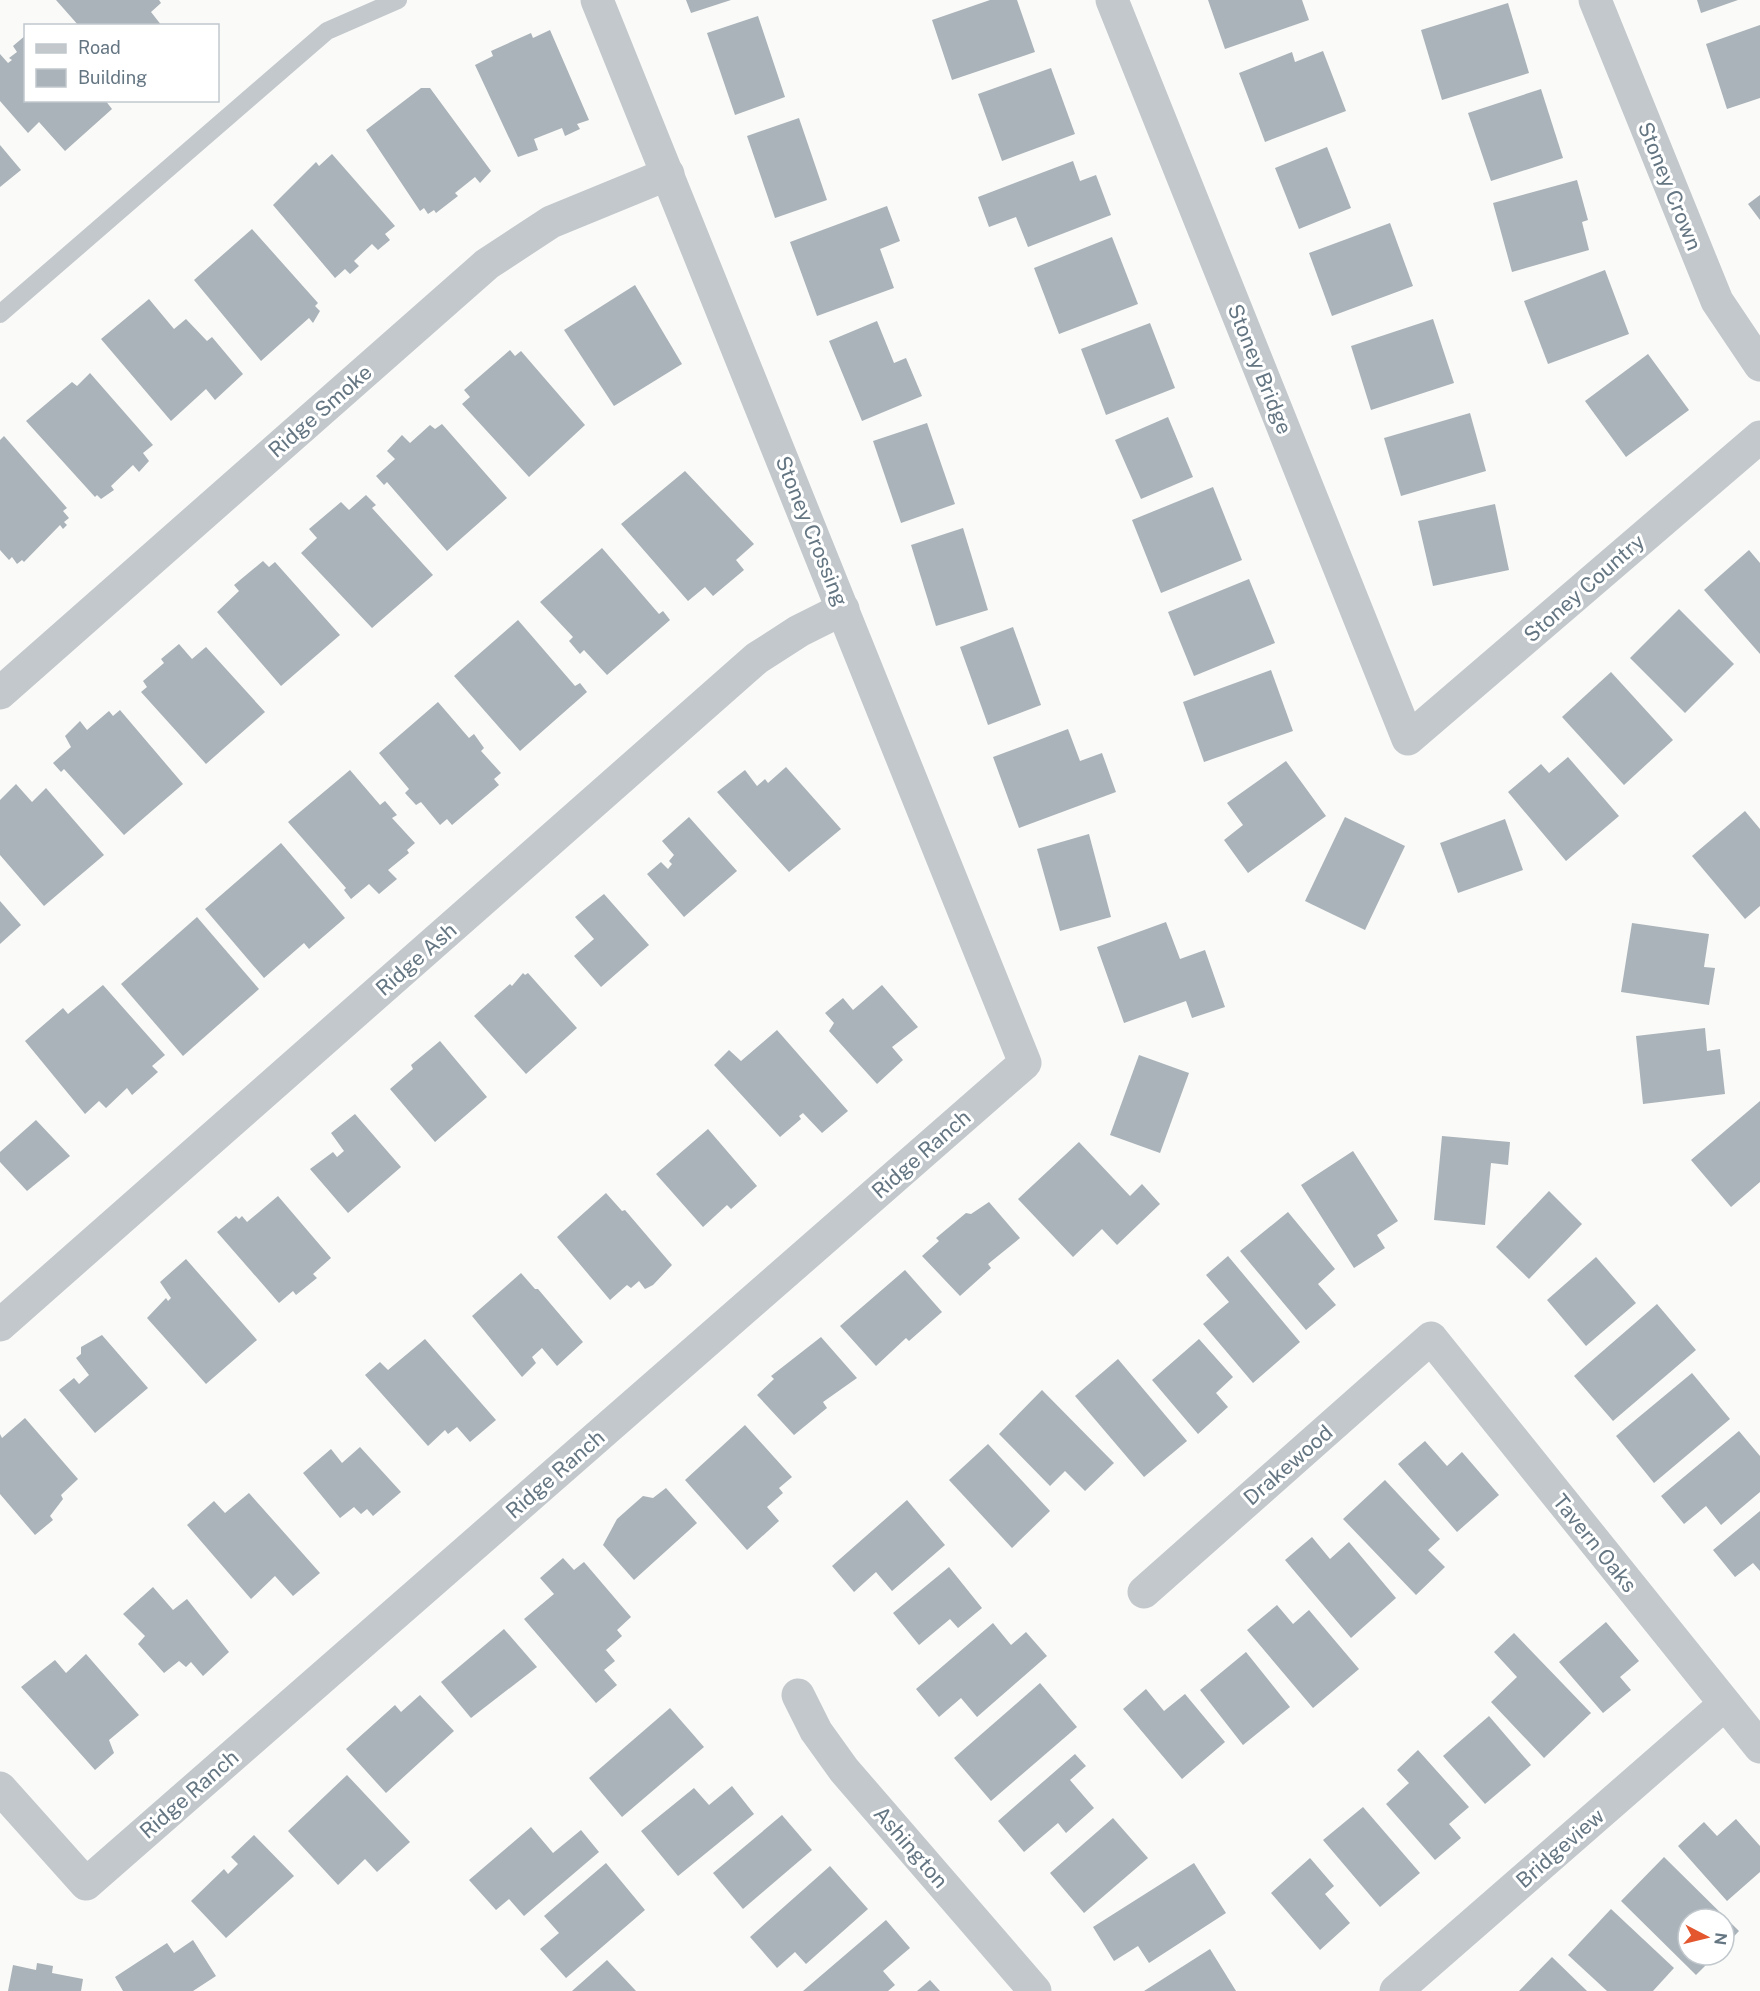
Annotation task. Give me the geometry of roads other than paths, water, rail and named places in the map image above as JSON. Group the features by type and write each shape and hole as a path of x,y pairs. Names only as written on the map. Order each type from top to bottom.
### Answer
{"street":[{"name":"Stoney Crossing","path":"597,0 1025,1063"},
{"name":"Stoney Bridge","path":"1112,0 1408,739"},
{"name":"Stoney Crown","path":"1595,0 1717,302 1760,365"},
{"name":"Ridge Smoke","path":"0,693 487,264 551,222 668,174"},
{"name":"Stoney Country","path":"1408,739 1760,437"},
{"name":"Ridge Ash","path":"0,1325 757,658 799,631 843,609"},
{"name":"Ridge Ranch","path":"0,1788 86,1884 1025,1063"},
{"name":"Drakewood","path":"1144,1592 1431,1338"},
{"name":"Tavern Oaks","path":"1431,1338 1760,1747"},
{"name":"Ashington","path":"798,1695 816,1731 844,1770 1035,1991"},
{"name":"Bridgeview","path":"1396,1991 1725,1704"}],"lane":[{"path":"0,314 327,31 398,0"}]}
